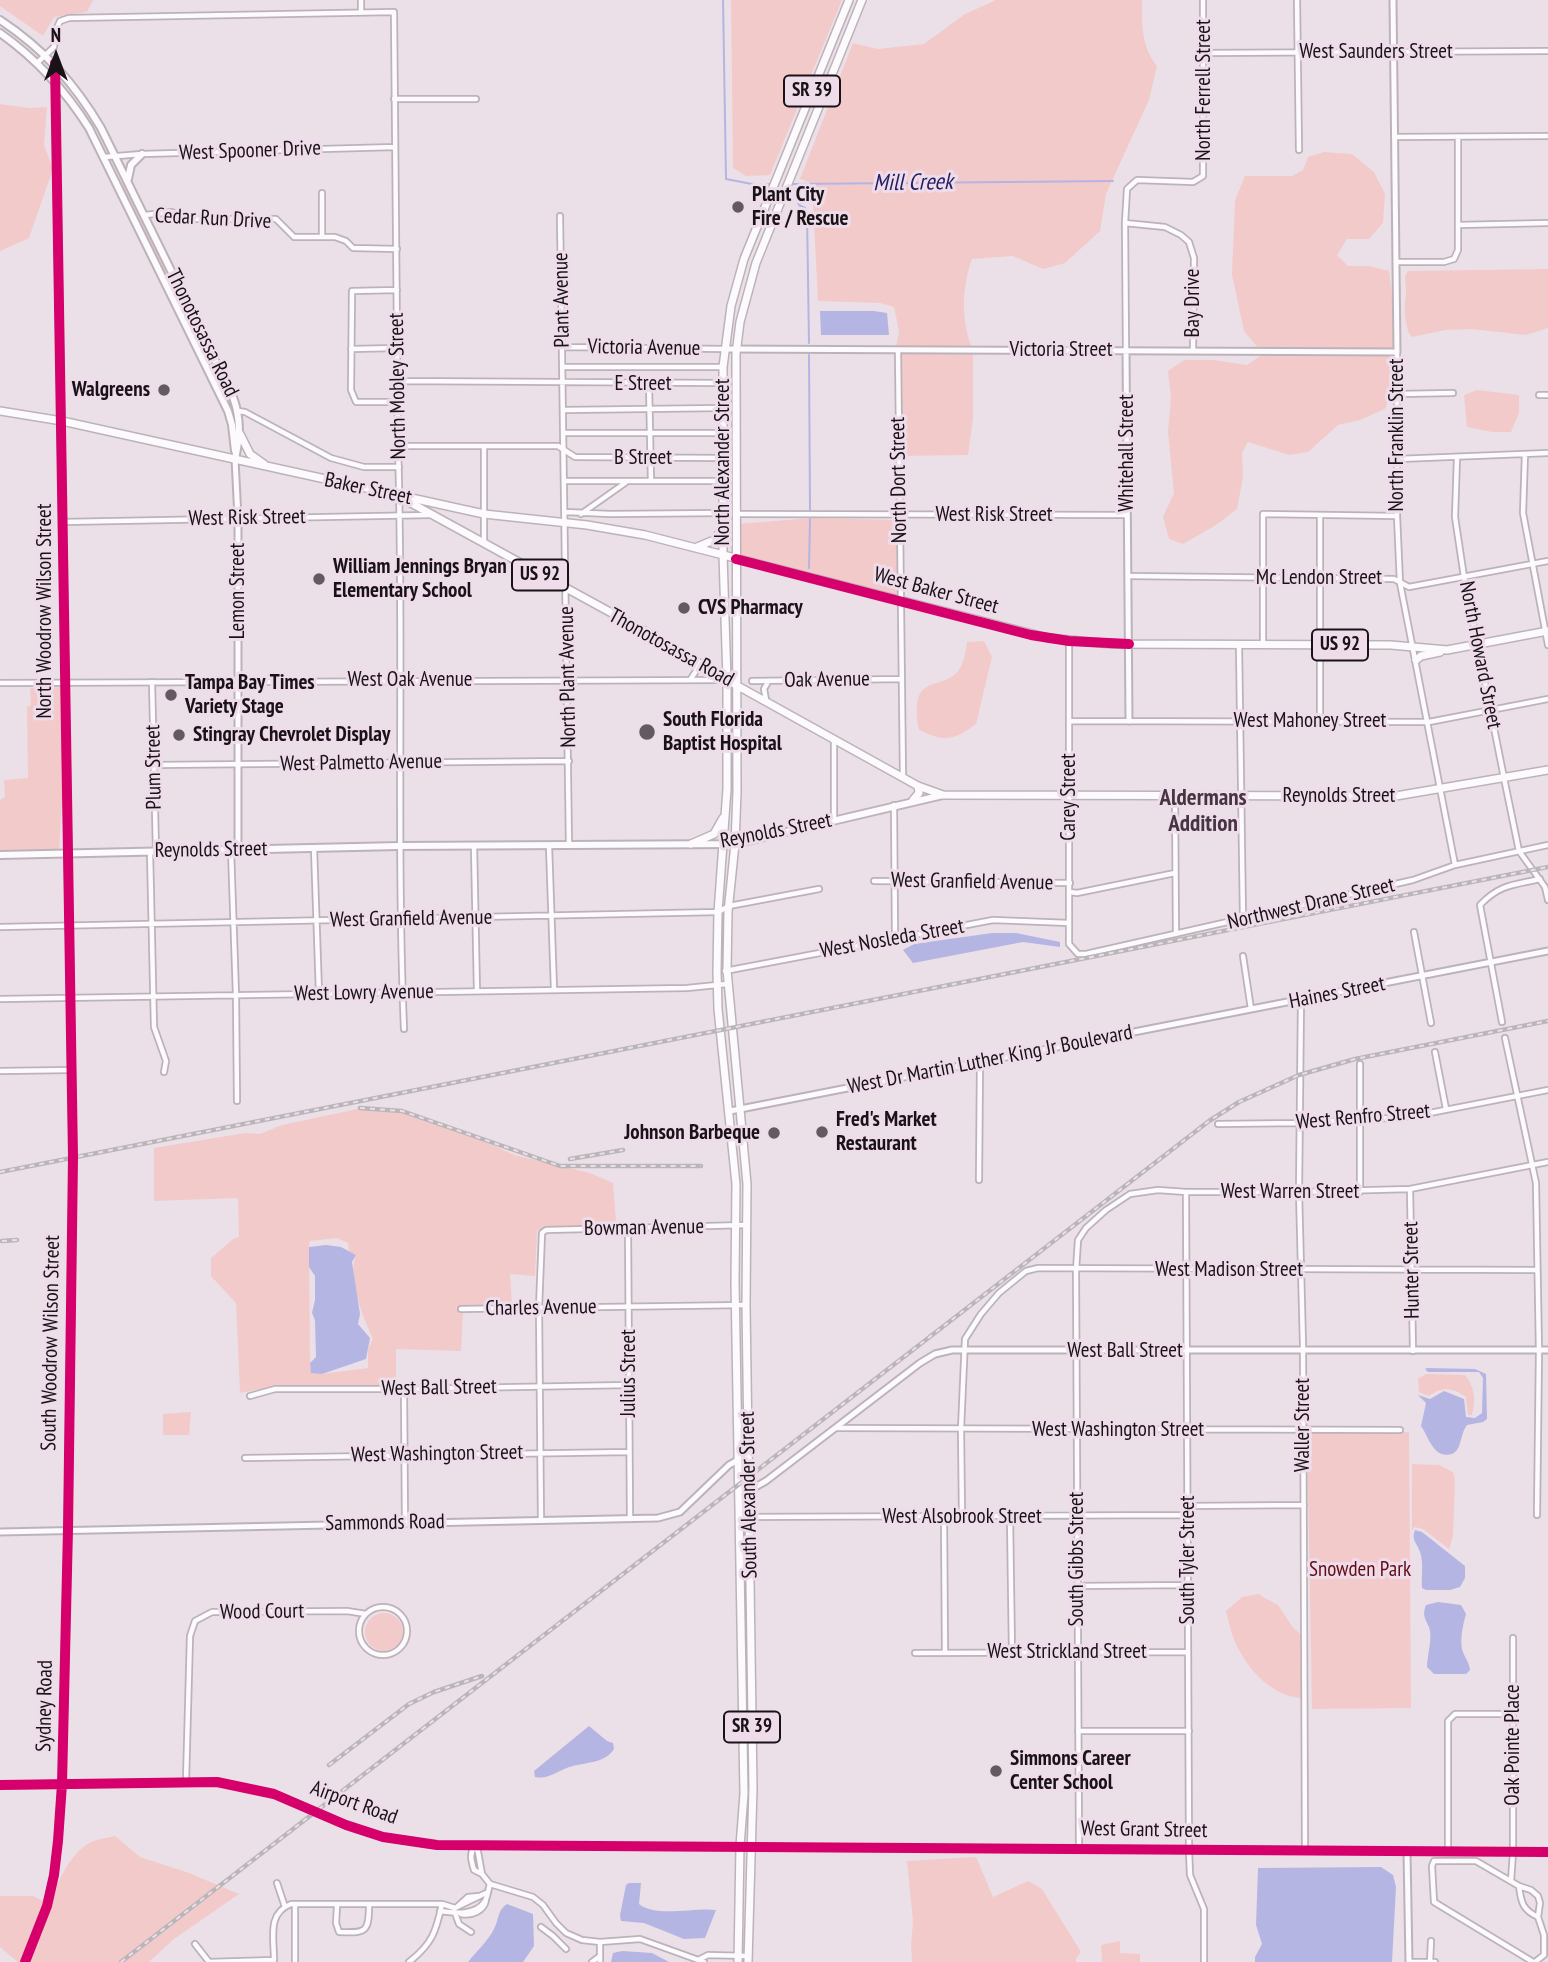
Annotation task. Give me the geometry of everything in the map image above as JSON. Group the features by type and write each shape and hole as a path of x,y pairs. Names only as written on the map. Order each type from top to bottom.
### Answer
{"main road":[{"name":"North Alexander Street","path":"720,1031 717,985 718,912 726,808 727,680 722,481 724,349 731,306 744,259 849,0"},
{"name":"North Alexander Street","path":"731,1028 727,970 735,844 738,686 735,514 737,349 747,290 862,0"},
{"name":"Thonotosassa Road","path":"0,20 55,63 91,110 116,156 218,363 238,411 240,434 235,459"},
{"name":"Thonotosassa Road","path":"0,33 56,82 78,111 104,158 221,397 232,425 235,459"},
{"path":"128,181 131,165 142,154"},
{"path":"764,212 775,216"},
{"path":"221,397 238,411 232,425"},
{"name":"Baker Street","path":"0,411 62,421 400,498 406,496 484,514 626,531 736,559"},
{"path":"240,434 250,454 267,466"},
{"name":"Thonotosassa Road","path":"400,498 650,634 918,786 943,795"},
{"path":"696,547 703,547 713,540 723,528"},
{"name":"West Baker Street","path":"736,559 1020,632 1069,641 1129,644 1391,645 1447,650 1547,631"},
{"name":"US 92","path":"1416,660 1421,656 1447,650"},
{"name":"Reynolds Street","path":"0,855 399,846 735,844 943,795 1396,796 1548,770"},
{"path":"913,800 919,793 918,786"},
{"path":"691,844 714,834 726,808"},
{"name":"South Alexander Street","path":"731,1028 747,1184 746,1305 753,1762 748,1959"},
{"name":"South Alexander Street","path":"720,1031 736,1184 743,1763 738,1959"},
{"path":"741,1604 751,1604"},
{"path":"742,1677 752,1676"},
{"path":"743,1763 753,1762"}],"street":[{"path":"37,63 54,47 56,30 64,19 85,16 360,12 361,0"},
{"name":"North Ferrell Street","path":"1129,185 1137,180 1187,182 1202,179 1203,0"},
{"path":"1297,0 1299,150"},
{"name":"North Franklin Street","path":"1393,0 1397,516 1400,583 1455,865"},
{"name":"North Mobley Street","path":"360,12 394,12 397,402 401,516 402,763 399,919"},
{"name":"West Saunders Street","path":"1203,53 1548,51"},
{"name":"North Woodrow Wilson Street","path":"55,63 73,1157"},
{"path":"394,99 476,99"},
{"path":"1396,262 1444,262 1454,258 1458,250 1458,136"},
{"path":"1394,137 1548,136"},
{"name":"West Spooner Drive","path":"104,158 142,154 395,148"},
{"name":"Whitehall Street","path":"1129,185 1125,194 1129,721"},
{"path":"322,193 322,237"},
{"name":"Cedar Run Drive","path":"145,215 172,212 186,219 276,219 292,236 340,238 353,248 397,249"},
{"name":"Plant Avenue","path":"560,216 564,383"},
{"name":"Bay Drive","path":"1125,223 1165,227 1181,235 1191,246 1194,258 1193,350"},
{"path":"1458,225 1548,223"},
{"path":"397,290 352,292 351,349 351,390 356,402 397,402"},
{"name":"Victoria Avenue","path":"563,346 724,349"},
{"path":"351,349 397,348"},
{"name":"Victoria Street","path":"724,349 1397,352"},
{"name":"North Dort Street","path":"898,350 903,777"},
{"path":"564,367 723,367"},
{"name":"E Street","path":"397,381 722,383"},
{"name":"North Plant Avenue","path":"564,383 569,845"},
{"path":"649,384 651,481"},
{"path":"1398,394 1453,393"},
{"path":"1539,395 1548,395"},
{"path":"564,410 722,408"},
{"path":"238,411 246,412 348,465 399,467"},
{"path":"565,433 722,433"},
{"name":"B Street","path":"398,446 558,446 575,457 722,458"},
{"path":"484,446 484,544"},
{"path":"1398,459 1548,453"},
{"path":"1525,454 1523,513 1548,645"},
{"name":"North Howard Street","path":"1457,458 1455,517 1464,577 1519,851"},
{"name":"Lemon Street","path":"235,459 238,518 239,765 235,849"},
{"path":"565,481 722,481"},
{"path":"580,514 627,481"},
{"path":"566,512 723,513"},
{"name":"West Risk Street","path":"735,514 1127,515"},
{"path":"1263,645 1263,514 1397,516"},
{"name":"West Risk Street","path":"63,522 431,515"},
{"path":"1320,516 1320,722"},
{"name":"Mc Lendon Street","path":"1128,576 1394,579 1409,587 1548,561"},
{"name":"Carey Street","path":"1069,641 1069,944 1074,951"},
{"path":"1239,645 1243,919"},
{"path":"689,681 695,674 696,662"},
{"path":"568,680 727,680"},
{"name":"West Oak Avenue","path":"0,683 568,680"},
{"name":"Oak Avenue","path":"752,681 902,680"},
{"path":"767,702 764,693 768,681"},
{"name":"Plum Street","path":"152,682 154,996"},
{"name":"West Mahoney Street","path":"1069,721 1429,722 1548,699"},
{"path":"834,739 834,820"},
{"name":"West Palmetto Avenue","path":"154,765 569,761"},
{"path":"1175,796 1176,934"},
{"path":"894,805 897,880 895,937"},
{"name":"Northwest Drane Street","path":"1074,951 1086,954 1176,934 1413,880 1455,865 1548,845"},
{"path":"474,846 477,991"},
{"path":"549,846 554,989"},
{"path":"314,848 318,993"},
{"path":"235,849 237,1101"},
{"path":"1519,851 1547,886 1548,900"},
{"name":"West Granfield Avenue","path":"1070,892 1077,893 1175,873"},
{"path":"1502,1022 1480,905 1501,888 1540,879"},
{"name":"West Granfield Avenue","path":"874,881 1070,883"},
{"name":"West Granfield Avenue","path":"0,927 718,912 729,906 819,889"},
{"path":"399,919 404,1029"},
{"name":"West Nosleda Street","path":"717,972 993,920 1069,923"},
{"path":"1414,932 1431,1023"},
{"path":"1423,976 1548,951"},
{"path":"1243,956 1251,1009"},
{"name":"Haines Street","path":"1251,1009 1423,976"},
{"name":"West Lowry Avenue","path":"0,999 687,988 727,984"},
{"path":"154,996 154,1027 166,1061 164,1072"},
{"name":"Waller Street","path":"1301,1000 1299,1192 1303,1349 1305,1851"},
{"name":"West Dr Martin Luther King Jr Boulevard","path":"730,1111 1251,1009"},
{"path":"1505,1038 1536,1183 1539,1351 1537,1516"},
{"path":"1435,1052 1446,1109"},
{"path":"979,1180 980,1062"},
{"path":"1360,1064 1360,1192"},
{"path":"0,1072 71,1070"},
{"name":"West Renfro Street","path":"1217,1124 1409,1117 1548,1090"},
{"name":"South Woodrow Wilson Street","path":"68,1530 73,1157"},
{"name":"West Warren Street","path":"1076,1270 1078,1240 1086,1228 1130,1194 1158,1189 1186,1192 1360,1192 1410,1189 1548,1161"},
{"name":"Hunter Street","path":"1410,1189 1413,1352"},
{"name":"South Tyler Street","path":"1186,1192 1189,1352 1186,1507 1189,1850 1190,1875 1204,1909 1204,1962"},
{"name":"Bowman Avenue","path":"540,1308 542,1233 546,1230 747,1225"},
{"name":"Julius Street","path":"628,1227 630,1519"},
{"name":"West Madison Street","path":"964,1351 965,1339 999,1293 1026,1271 1038,1268 1537,1270"},
{"name":"South Gibbs Street","path":"1076,1270 1079,1848"},
{"name":"Charles Avenue","path":"461,1309 746,1305"},
{"path":"540,1308 541,1521"},
{"name":"West Ball Street","path":"748,1491 758,1487 935,1354 952,1350 1548,1350"},
{"path":"962,1516 964,1351"},
{"name":"West Ball Street","path":"250,1396 275,1389 629,1385"},
{"path":"404,1389 405,1523"},
{"name":"West Washington Street","path":"836,1428 1400,1430"},
{"name":"West Washington Street","path":"245,1458 629,1452"},
{"name":"Sammonds Road","path":"0,1532 659,1518 680,1512 729,1465 748,1457"},
{"path":"1186,1507 1304,1506"},
{"name":"West Alsobrook Street","path":"738,1517 1186,1515"},
{"path":"944,1516 945,1653"},
{"path":"1010,1517 1012,1653"},
{"name":"Sydney Road","path":"25,1962 47,1906 54,1875 62,1784 68,1530"},
{"path":"1077,1586 1188,1586"},
{"name":"Wood Court","path":"186,1782 190,1636 195,1621 212,1612 347,1611 366,1614 373,1609 388,1607 401,1615 407,1629 407,1637 398,1650 391,1654 375,1654 362,1643 359,1628 366,1614"},
{"name":"Oak Pointe Place","path":"1511,1881 1513,1638"},
{"name":"West Strickland Street","path":"915,1653 1188,1652"},
{"path":"1448,1852 1448,1721 1455,1714 1512,1714"},
{"path":"1078,1731 1188,1731"},
{"name":"Airport Road","path":"0,1785 217,1782 274,1794 346,1825 408,1842 475,1845 740,1846"},
{"path":"475,1845 471,1852 474,1870 482,1874 490,1884 533,1897 561,1927 582,1940 600,1942 640,1939 702,1960 708,1955 735,1954 738,1959 748,1959"},
{"name":"West Grant Street","path":"740,1846 1548,1852"},
{"path":"1407,1852 1409,1962 1432,1962 1431,1941"},
{"path":"1473,1860 1519,1886 1531,1890 1538,1896 1540,1903 1538,1917 1545,1935 1544,1955 1534,1962 1433,1901 1432,1866 1436,1861 1473,1860"},
{"path":"276,1883 285,1907"},
{"path":"440,1911 456,1911 484,1895 490,1884"},
{"path":"1519,1886 1521,1903 1526,1911 1538,1917"},
{"path":"195,1944 209,1962 274,1960 274,1925 281,1908 295,1904 442,1904 466,1915 485,1906 484,1895"},
{"path":"295,1904 295,1962"},
{"path":"409,1962 427,1947 437,1925 442,1904"},
{"path":"337,1906 336,1923 339,1932 355,1933 365,1930 369,1924 369,1906"},
{"path":"456,1911 458,1924 471,1932"},
{"path":"541,1927 566,1949"},
{"path":"553,1936 561,1927"},
{"path":"592,1962 600,1959 600,1942"}],"green space":[{"path":"0,0 93,0 87,12 54,17 43,36 0,6"},
{"path":"731,0 842,0 770,175 746,176 733,168"},
{"path":"996,0 1142,0 1145,43 1157,66 1149,100 1106,194 1100,231 1065,263 1043,269 1013,256 972,259 964,302 971,346 896,347 899,331 894,307 880,303 818,301 812,183 800,179 853,43 878,49 924,44 965,14"},
{"path":"0,104 29,108 47,107 44,145 53,169 29,238 0,251"},
{"path":"1324,152 1352,154 1374,172 1385,194 1383,223 1369,239 1347,239 1337,255 1348,266 1369,266 1389,271 1394,314 1393,348 1258,348 1244,331 1232,275 1235,200 1245,176 1292,176 1303,170 1308,157"},
{"path":"119,174 169,276 141,228"},
{"path":"1548,269 1548,328 1526,335 1472,329 1445,330 1412,337 1409,333 1405,308 1405,279 1408,271"},
{"path":"901,353 973,353 973,418 968,455 902,456"},
{"path":"1263,354 1393,355 1390,396 1385,409 1360,420 1338,425 1308,452 1289,455 1248,442 1242,453 1243,477 1237,509 1183,544 1169,539 1163,517 1174,493 1168,432 1171,398 1168,371 1184,360 1214,360 1247,365"},
{"path":"1477,390 1519,395 1519,413 1511,432 1492,432 1467,427 1464,395"},
{"path":"813,518 897,520 898,598 739,556 737,524"},
{"path":"984,641 992,657 976,724 949,738 936,737 919,730 917,710 919,697 924,689 956,674 963,662 967,642"},
{"path":"61,687 63,784 59,851 0,852 0,800 5,797 4,780 28,778 27,707 31,705 30,688"},
{"path":"362,1108 402,1109 460,1130 514,1155 590,1173 613,1183 616,1221 620,1225 546,1227 537,1231 535,1276 510,1274 512,1305 459,1306 459,1312 463,1312 461,1351 396,1349 396,1386 275,1386 240,1393 236,1303 211,1276 211,1258 239,1237 238,1198 154,1201 154,1148 245,1133 260,1134 282,1125","holes":["337,1238 348,1243 349,1251 356,1255 353,1275 355,1286 373,1339 368,1349 368,1368 316,1373 310,1368 309,1243"]},
{"path":"1426,1374 1465,1375 1474,1394 1472,1415 1468,1415 1466,1397 1457,1392 1448,1389 1429,1396 1419,1392 1418,1379"},
{"path":"191,1412 189,1435 163,1435 163,1414"},
{"name":"Snowden Park","path":"1409,1432 1411,1708 1312,1709 1307,1433"},
{"path":"1412,1464 1439,1465 1453,1472 1453,1536 1449,1549 1423,1529 1415,1527 1412,1530"},
{"path":"1258,1594 1278,1605 1301,1635 1301,1698 1281,1693 1256,1674 1234,1639 1226,1611 1242,1597"},
{"path":"384,1613 398,1618 403,1632 398,1646 384,1651 370,1646 365,1632 370,1618"},
{"path":"115,1836 140,1857 189,1873 239,1894 174,1939 149,1962 28,1962 59,1880 68,1865 77,1852 89,1843"},
{"path":"976,1857 993,1897 1028,1881 1042,1889 1081,1952 1076,1962 912,1962 913,1922 907,1861"},
{"path":"0,1896 33,1896 45,1902 22,1962 18,1962 0,1947"},
{"path":"1120,1941 1120,1953 1140,1954 1140,1962 1102,1962 1101,1945"}],"water":[{"path":"820,311 887,313 889,335 821,335"},
{"path":"992,933 1016,933 1060,942 1060,947 1023,942 913,963 903,950 914,944"},
{"path":"309,1247 341,1247 356,1255 352,1262 360,1314 358,1324 370,1338 366,1359 322,1374 311,1373 310,1363 316,1357 315,1320 312,1313 315,1276 309,1267"},
{"path":"1425,1369 1475,1369 1486,1374 1487,1419 1467,1425 1458,1448 1452,1454 1440,1453 1429,1441 1421,1426 1426,1403 1418,1395 1430,1399 1444,1391 1464,1399 1466,1417 1475,1418 1482,1413 1483,1378 1479,1372 1428,1372"},
{"path":"1415,1530 1422,1532 1465,1566 1465,1578 1460,1587 1450,1590 1422,1588 1422,1561 1414,1539"},
{"path":"1438,1602 1461,1605 1466,1614 1461,1640 1470,1670 1466,1674 1434,1674 1427,1667 1430,1636 1424,1611 1426,1605"},
{"path":"589,1726 613,1743 614,1749 610,1754 601,1759 568,1767 550,1776 535,1777 534,1771"},
{"path":"1381,1867 1393,1875 1396,1887 1392,1962 1255,1962 1262,1944 1256,1925 1258,1868"},
{"path":"641,1883 639,1904 646,1908 665,1911 716,1910 705,1938 684,1939 644,1923 621,1921 626,1885"},
{"path":"507,1904 533,1914 534,1946 523,1962 468,1962 496,1926 500,1912"},
{"path":"613,1953 652,1953 669,1962 611,1962"}],"waterway":[{"name":"Mill Creek","path":"723,0 726,179 757,185 772,184"},
{"name":"Mill Creek","path":"792,184 1113,181"},
{"path":"803,184 797,200 807,213 809,343"},
{"path":"809,355 810,510"},
{"path":"809,568 810,519"}],"railway":[{"path":"0,1172 1548,867"},
{"path":"121,1962 1209,1121 1239,1102 1299,1075 1355,1059 1548,1021"},
{"path":"360,1108 402,1111 560,1166 701,1166"},
{"path":"570,1159 623,1150"},
{"path":"2,1241 17,1240"},
{"path":"329,1765 409,1704 434,1692 482,1676"}],"cycle path":[{"path":"25,1962 47,1906 58,1841 62,1784 68,1529 73,1157 55,63"},
{"path":"736,559 1031,635 1069,641 1129,644"},
{"path":"0,1785 217,1782 274,1794 346,1825 383,1837 437,1845 1548,1852"}],"place":[{"name":"Plant City Fire / Rescue","path":"738,207"},
{"name":"Walgreens","path":"164,390"},
{"name":"William Jennings Bryan Elementary School","path":"319,579"},
{"name":"CVS Pharmacy","path":"684,608"},
{"name":"Tampa Bay Times Variety Stage","path":"171,695"},
{"name":"South Florida Baptist Hospital","path":"647,732"},
{"name":"Stingray Chevrolet Display","path":"179,735"},
{"name":"Fred's Market Restaurant","path":"822,1132"},
{"name":"Johnson Barbeque","path":"774,1133"},
{"name":"Simmons Career Center School","path":"996,1771"}],"district":[{"name":"Aldermans Addition","path":"1203,811"}]}
